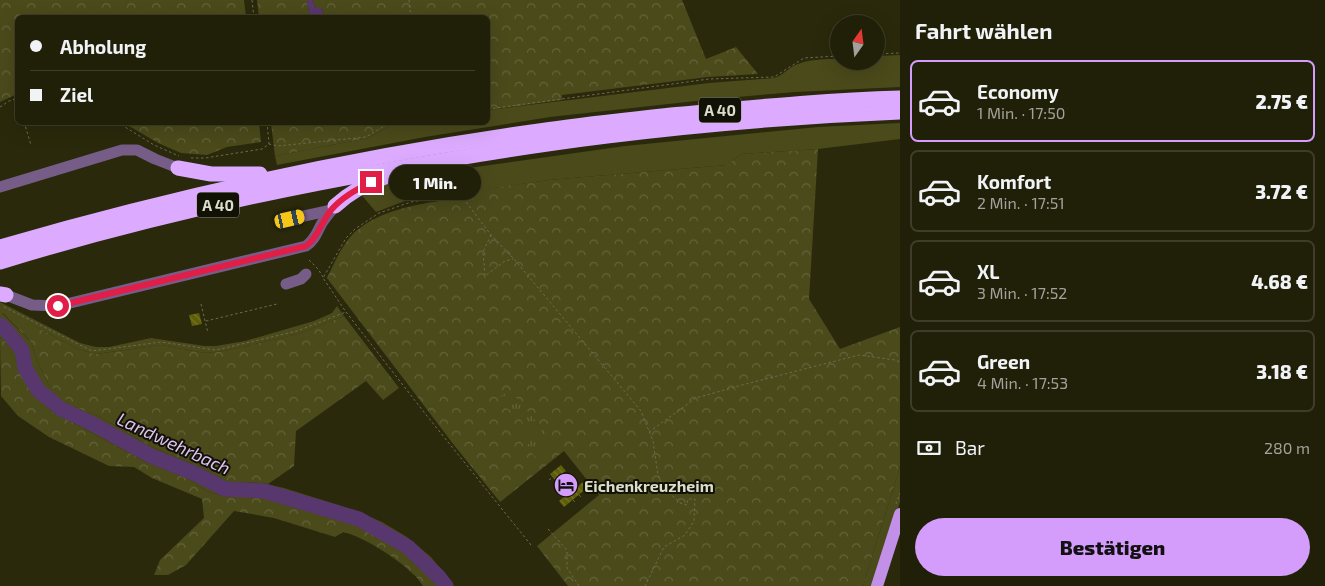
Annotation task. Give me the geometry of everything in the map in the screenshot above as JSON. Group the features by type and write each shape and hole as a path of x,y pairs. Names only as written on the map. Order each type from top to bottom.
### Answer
{"highway":[{"name":"A 40","path":"0,247 207,192 444,145 549,129 724,110 900,98"},
{"name":"A 40","path":"0,262 102,233 257,196 347,177 439,161 606,136 833,115 900,112"},
{"path":"333,208 352,192 371,182 439,161"},
{"path":"181,162 211,174 297,173"}],"main road":[{"path":"877,586 900,514"}],"lane":[{"path":"0,187 129,149 137,150 156,160 181,162"},
{"path":"290,219 333,208"},
{"path":"2,298 32,305 58,306 306,246 311,243 333,208"},
{"path":"286,284 300,279 306,274"}],"path":[{"path":"252,0 254,15"},
{"path":"409,0 411,15"},
{"path":"885,54 900,53"},
{"path":"490,109 709,79 774,77 804,58 830,57"},
{"path":"0,107 15,99"},
{"path":"25,125 31,145"},
{"path":"122,125 154,145 177,155 181,162"},
{"path":"267,125 269,144"},
{"path":"191,158 206,158 262,148 269,144 278,146 366,137 386,125"},
{"path":"323,278 346,238 354,228 379,213 411,202 460,194 491,235 514,259 641,411 653,441 658,475 664,488 680,503 688,505 688,499 695,499 694,521 685,535 664,547 645,586"},
{"path":"491,235 483,252 485,276 505,261 514,259"},
{"path":"309,260 318,269 346,312 427,416 531,545"},
{"path":"2,298 92,350 161,342 216,350 297,331 346,312"},
{"path":"201,304 208,333"},
{"path":"206,321 277,304"},
{"path":"649,433 696,398 859,355 900,362"},
{"path":"563,473 567,477"},
{"path":"550,480 553,477"},
{"path":"579,495 582,498"},
{"path":"573,500 576,504"},
{"path":"548,529 566,549 567,568 580,586"}],"green space":[{"path":"0,0 244,0 246,15 15,15 15,95 0,102"},
{"path":"257,0 307,0 310,15 259,15"},
{"path":"312,0 682,0 706,59 736,47 758,74 708,77 562,95 562,100 490,110 490,15 324,15 321,8 316,8"},
{"path":"900,55 900,87 795,92 550,117 425,137 277,165 275,156 368,138 391,125 490,125 490,110 709,83 774,78 795,65 830,59 830,70 885,70 885,56"},
{"path":"900,123 900,139 818,149 741,154 727,165 549,180 405,201 376,212 359,192 382,182 625,146 818,127"},
{"path":"127,125 259,125 261,142 227,147 207,155 181,153 158,143"},
{"path":"271,125 391,125 368,138 275,156"},
{"path":"818,149 809,299 840,349 900,327 900,467 863,586 568,586 537,546 599,495 564,451 500,502 454,445 327,278 348,240 367,223 400,209 459,198 456,193 549,180 727,165 741,154"},
{"path":"0,302 80,343 96,347 109,347 151,338 216,346 245,341 314,321 332,313 337,306 344,316 298,334 225,351 205,353 161,345 96,354 78,349 42,330 2,313 31,342 37,361 49,385 74,406 100,417 152,447 198,466 227,482 262,483 284,488 354,510 382,522 407,537 431,557 454,586 440,586 423,565 377,533 280,501 261,497 222,496 205,490 191,480 144,461 51,411 23,378 8,345 0,337"},
{"path":"1,311 78,349 96,354 161,345 205,353 225,351 298,334 344,316 399,388 383,400 366,381 296,431 294,466 268,484 227,482 198,466 152,447 100,417 73,406 49,385 37,361 31,342"},
{"path":"0,337 8,344 23,378 51,411 144,461 191,480 205,490 222,496 261,497 280,501 377,533 402,548 423,565 440,586 423,586 398,561 370,543 343,532 335,537 274,518 234,511 186,565 168,575 154,575 160,560 204,518 202,499 152,478 134,467 109,466 49,437 18,416 1,396"},
{"path":"509,392 514,395 555,444 535,457 527,446 530,442 520,432 525,428 521,419 509,409 499,406 498,397"},
{"path":"900,467 900,502 874,586 863,586"}],"shaded area":[{"path":"307,0 312,0 316,8 321,8 324,15 310,15"}],"building":[{"path":"199,313 202,324 192,326 189,315"},
{"name":"Eichenkreuzheim","path":"561,465 566,471 563,473 575,489 583,482 587,488 564,507 559,501 567,494 550,474"}],"waterway":[{"name":"Landwehrbach","path":"0,325 22,350 25,368 38,390 61,409 151,456 196,474 225,489 264,491 359,519 408,547 446,586"}],"place":[{"name":"Eichenkreuzheim","path":"566,485"}],"route":[{"path":"58,306 306,246 311,243 322,223 343,199 371,182"}]}
